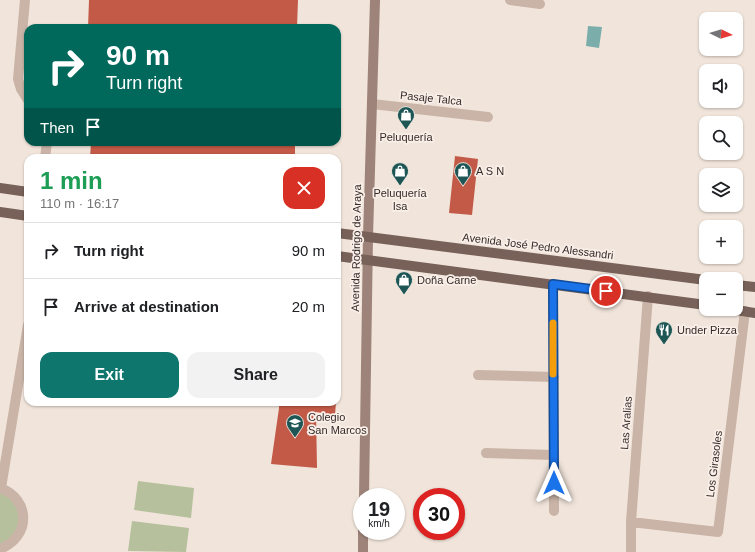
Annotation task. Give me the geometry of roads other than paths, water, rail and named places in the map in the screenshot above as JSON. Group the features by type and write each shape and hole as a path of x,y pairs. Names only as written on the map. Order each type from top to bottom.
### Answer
{"main road":[{"name":"Avenida Rodrigo de Araya","path":"364,488 368,237 375,0"},
{"path":"0,188 24,191"},
{"path":"0,212 24,215"},
{"name":"Avenida José Pedro Alessandri","path":"341,234 699,279"},
{"path":"341,257 699,304"},
{"path":"743,285 755,287"},
{"path":"363,540 363,552"}],"street":[{"path":"24,94 18,79 25,0"},
{"path":"510,0 540,4"},
{"name":"Pasaje Talca","path":"372,104 488,117"},
{"path":"553,284 554,511"},
{"name":"Las Aralias","path":"631,552 631,522 648,296"},
{"name":"Los Girasoles","path":"631,522 718,532 750,312"},
{"path":"0,549 8,546 17,537 22,526 23,513 19,502 10,492 0,488 24,349"},
{"path":"478,375 554,377"},
{"path":"486,453 554,456"}],"water":[{"path":"588,26 602,27 599,48 586,46"}],"place":[{"name":"Peluquería","path":"406,130"},
{"name":"Peluquería Isa","path":"400,186"},
{"name":"A S N","path":"463,186"},
{"name":"Doña Carne","path":"404,295"},
{"name":"Under Pizza","path":"664,345"},
{"name":"Colegio San Marcos","path":"295,438"}]}
